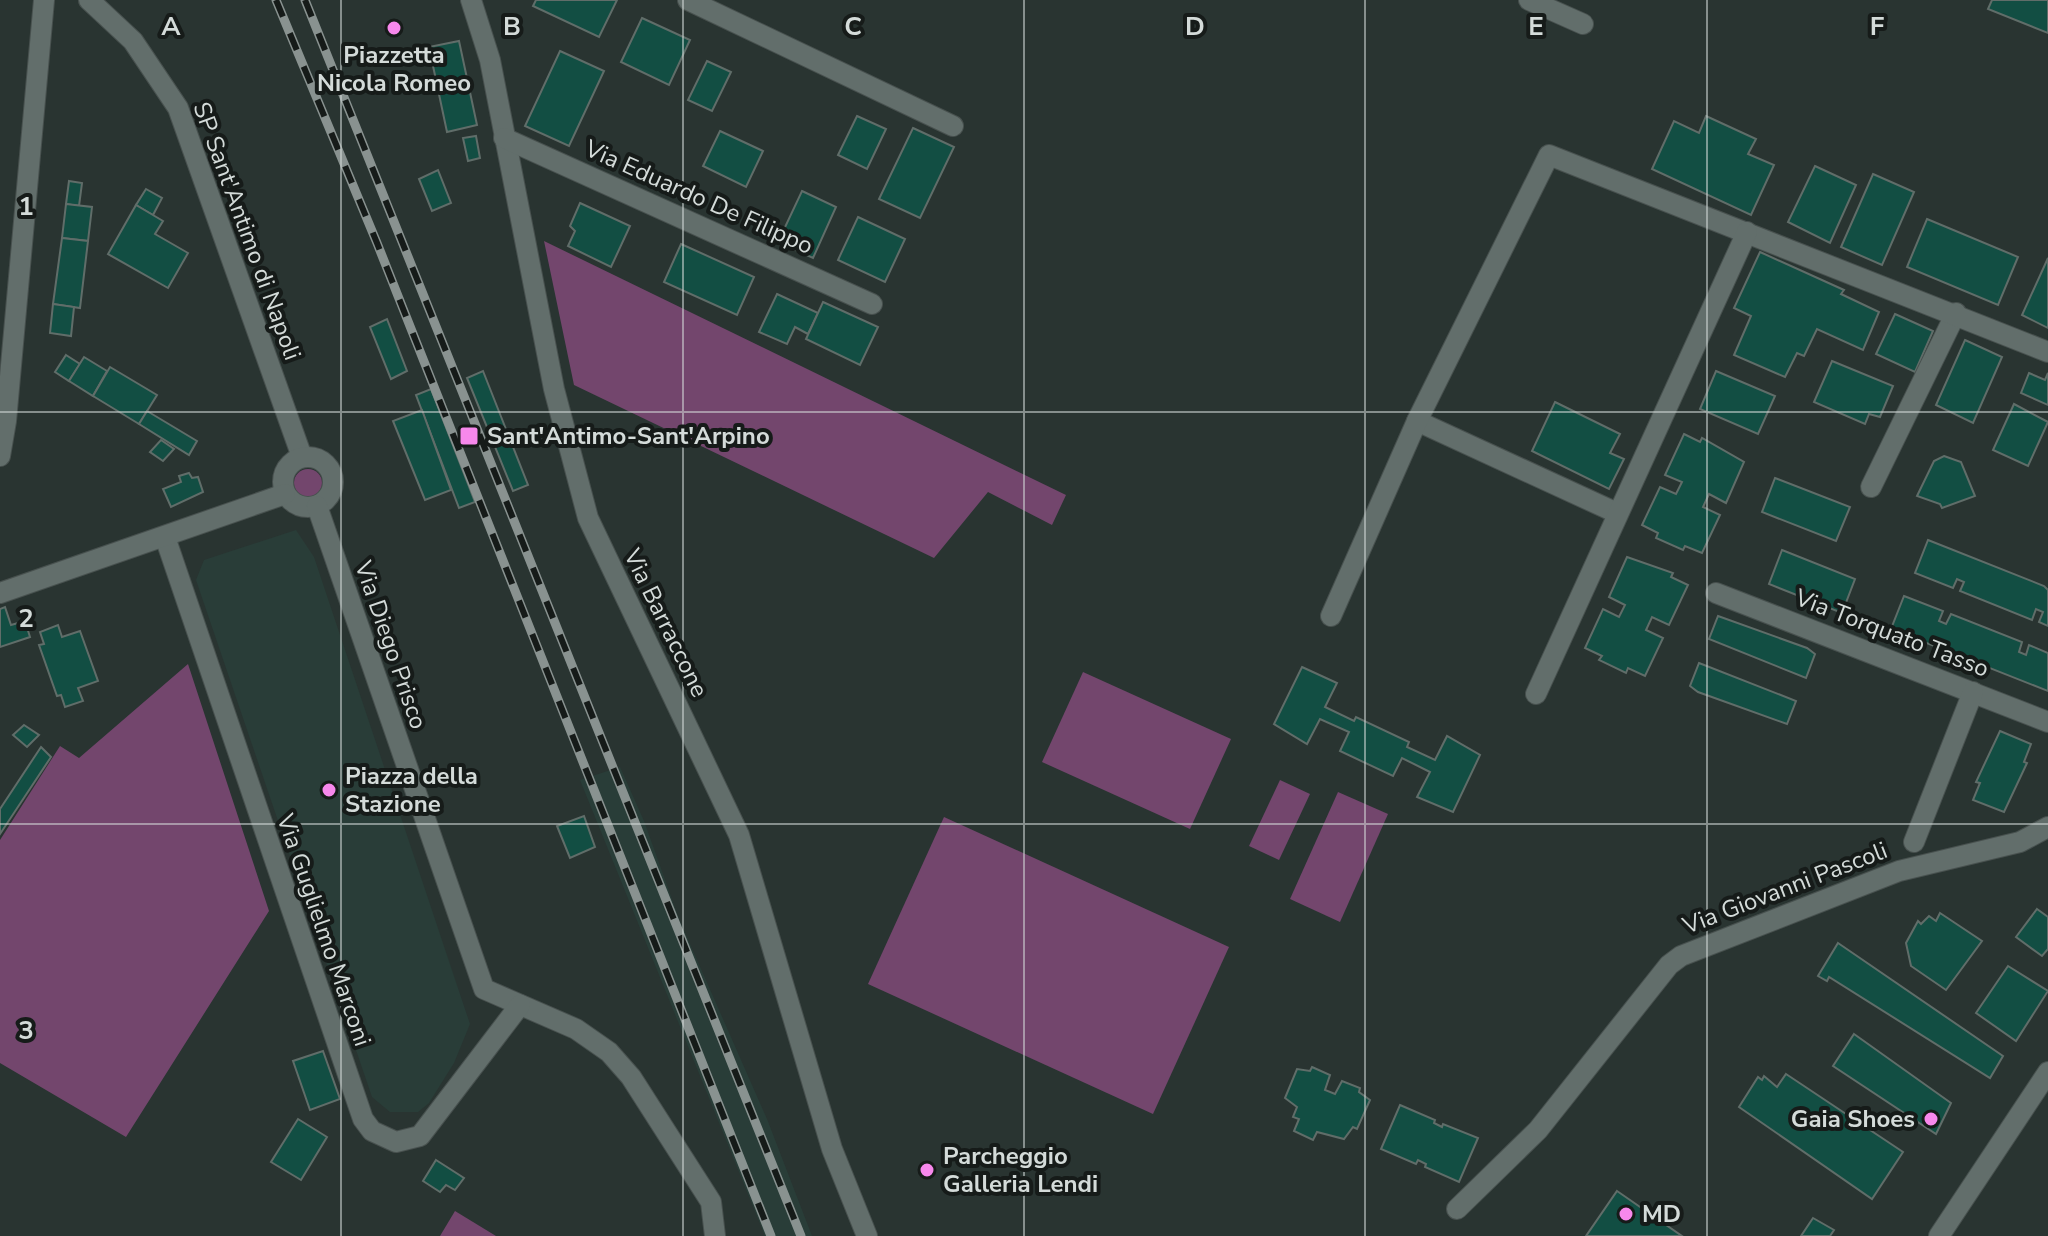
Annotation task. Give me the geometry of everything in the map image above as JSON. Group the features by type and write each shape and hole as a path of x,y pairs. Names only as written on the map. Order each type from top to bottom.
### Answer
{"street":[{"path":"0,456 6,421 44,0"},
{"name":"SP Sant'Antimo di Napoli","path":"89,0 133,41 178,108 302,457"},
{"path":"688,0 953,126"},
{"path":"1529,0 1583,24"},
{"name":"Via Barraccone","path":"474,7 504,138 554,389 588,518 739,835 832,1149 867,1236"},
{"name":"Via Eduardo De Filippo","path":"504,138 872,304"},
{"path":"1331,616 1417,421 1549,155 1956,313 2048,352"},
{"path":"1536,694 1747,232"},
{"path":"1871,487 1956,313"},
{"path":"1417,421 1617,513"},
{"path":"302,457 322,461 333,478 332,492 317,506 295,505 285,494 284,472 302,457"},
{"path":"0,593 285,494"},
{"name":"Via Diego Prisco","path":"317,506 484,989 576,1029 609,1052 631,1077 711,1202 715,1236"},
{"name":"Via Guglielmo Marconi","path":"165,537 363,1119 372,1131 396,1142 420,1136 520,1005"},
{"name":"Via Torquato Tasso","path":"1716,593 2048,722"},
{"path":"1914,842 1973,692"},
{"name":"Via Giovanni Pascoli","path":"1457,1209 1538,1130 1639,1001 1669,965 1681,956 1899,871 2020,842 2048,827"},
{"path":"1947,1234 2048,1072"}],"shaded area":[{"path":"544,241 1066,495 1052,525 988,492 934,558 574,385"},
{"path":"308,469 318,473 322,483 318,493 308,497 298,493 294,483 298,473"},
{"name":"Piazza della Stazione","path":"296,530 314,557 470,1024 454,1063 429,1103 418,1112 390,1112 372,1097 196,580 204,560"},
{"path":"188,664 269,911 126,1137 0,1063 0,840 60,746 79,758"},
{"path":"1083,672 1231,739 1190,829 1042,762"},
{"path":"620,767 644,821 679,919 767,1119 812,1236 765,1236 580,780"},
{"path":"1280,780 1310,794 1279,860 1249,846"},
{"path":"1338,792 1388,814 1340,922 1290,899"},
{"path":"944,817 1229,947 1153,1114 868,984"},
{"path":"455,1211 496,1236 440,1236"}],"building":[{"path":"536,0 617,0 599,37 533,6"},
{"path":"1992,0 2048,0 2048,33 1988,9"},
{"path":"642,18 690,40 669,85 621,62"},
{"path":"459,41 477,125 447,132 429,47"},
{"path":"560,51 604,71 569,146 525,126"},
{"path":"707,61 731,72 712,111 688,100"},
{"path":"857,116 886,129 867,169 838,155"},
{"path":"1706,116 1756,139 1748,154 1774,165 1751,215 1652,169 1674,121 1699,133"},
{"path":"913,128 954,147 920,218 879,199"},
{"path":"720,131 763,151 746,187 703,166"},
{"path":"476,136 480,158 468,161 463,138"},
{"path":"1815,166 1856,185 1830,243 1788,222"},
{"path":"438,170 451,203 432,211 419,179"},
{"path":"1873,174 1914,192 1882,265 1841,247"},
{"path":"69,181 82,183 79,206 66,204"},
{"path":"146,189 162,198 153,215 136,205"},
{"path":"802,191 836,207 813,258 778,242"},
{"path":"580,203 630,226 611,267 568,246 575,231 570,226"},
{"path":"66,204 92,207 88,241 62,238"},
{"path":"136,205 163,221 155,234 188,253 168,288 108,254"},
{"path":"858,217 905,239 885,282 838,260"},
{"path":"1927,219 2018,257 1998,305 1907,267"},
{"path":"62,238 88,241 80,308 53,304"},
{"path":"681,244 754,277 737,315 664,282"},
{"path":"1760,252 1844,290 1841,294 1879,312 1863,350 1817,329 1804,356 1797,353 1785,377 1734,355 1751,316 1734,308"},
{"path":"2048,258 2048,328 2022,315"},
{"path":"777,294 818,313 808,334 795,327 787,344 759,332"},
{"path":"823,302 878,327 860,365 806,339"},
{"path":"53,304 74,307 71,336 50,333"},
{"path":"1895,314 1933,331 1915,372 1876,354"},
{"path":"387,319 407,371 391,379 370,327"},
{"path":"1965,340 2002,357 1973,423 1936,405"},
{"path":"66,355 80,364 69,381 55,372"},
{"path":"84,357 107,371 93,396 69,381"},
{"path":"1832,361 1893,386 1880,417 1869,414 1865,424 1814,402"},
{"path":"110,367 157,395 139,424 93,396"},
{"path":"483,371 528,485 513,491 467,378"},
{"path":"1716,371 1775,396 1758,434 1700,409"},
{"path":"2029,373 2045,380 2048,373 2048,405 2021,393"},
{"path":"431,389 475,502 459,508 416,395"},
{"path":"1555,402 1620,434 1610,453 1624,459 1609,489 1532,451"},
{"path":"2014,404 2048,422 2028,466 1993,450"},
{"name":"Sant'Antimo-Sant'Arpino","path":"422,410 451,490 425,500 393,421"},
{"path":"147,411 197,441 189,455 139,424"},
{"path":"1684,434 1700,442 1702,438 1744,462 1726,503 1709,494 1703,507 1720,515 1702,553 1685,546 1683,550 1656,538 1658,533 1642,525 1660,487 1676,494 1682,482 1665,475"},
{"path":"161,440 174,449 163,461 150,452"},
{"path":"1944,456 1961,462 1975,496 1942,508 1940,504 1917,496 1934,461"},
{"path":"189,473 192,478 198,477 203,492 171,507 163,489 181,482 179,476"},
{"path":"1775,478 1850,507 1836,541 1762,512"},
{"path":"1928,540 2044,586 2048,590 2048,626 2039,622 2043,612 2036,609 2032,620 1960,591 1964,582 1957,579 1953,588 1915,573"},
{"path":"1782,550 1855,579 1842,613 1769,584"},
{"path":"1627,557 1673,573 1671,577 1688,585 1669,625 1652,617 1646,630 1663,638 1645,676 1628,668 1626,673 1599,660 1602,656 1585,648 1603,609 1619,617 1625,605 1609,597"},
{"path":"1904,596 1943,611 1939,621 1946,624 1951,614 2022,642 2019,652 2026,655 2029,645 2048,653 2048,691 1891,629"},
{"path":"5,607 11,625 25,621 30,637 0,647 0,609"},
{"path":"1718,616 1807,648 1815,654 1806,678 1709,639"},
{"path":"58,625 62,637 80,631 98,681 78,688 83,701 65,707 61,695 57,696 39,645 44,644 40,632"},
{"path":"1699,663 1796,701 1787,724 1698,692 1690,686"},
{"path":"1302,667 1337,683 1325,707 1354,721 1356,717 1409,742 1407,747 1435,760 1447,736 1480,755 1453,812 1417,797 1430,772 1402,758 1393,776 1340,751 1349,732 1320,719 1307,744 1274,724"},
{"path":"24,725 39,735 27,747 13,735"},
{"path":"2000,731 2031,744 2024,762 2027,763 2004,812 1973,800 1980,783 1976,782"},
{"path":"41,747 51,757 0,834 0,809"},
{"path":"584,816 595,847 570,858 557,826"},
{"path":"2037,909 2048,917 2048,949 2042,956 2016,937"},
{"path":"1940,913 1982,941 1946,990 1911,966 1906,943 1918,921 1921,924 1929,916 1936,921"},
{"path":"1838,943 2003,1056 1990,1078 1829,977 1827,981 1818,976"},
{"path":"2008,966 2048,991 2016,1041 1976,1013"},
{"path":"1854,1034 1951,1103 1936,1134 1833,1066"},
{"path":"323,1051 340,1099 310,1110 293,1061"},
{"path":"1312,1067 1330,1075 1325,1090 1335,1094 1342,1081 1360,1088 1359,1092 1370,1100 1357,1129 1353,1127 1344,1139 1317,1132 1313,1140 1294,1131 1299,1119 1293,1117 1297,1107 1285,1098 1297,1069 1310,1071"},
{"path":"1786,1074 1903,1152 1872,1199 1739,1107 1758,1077 1762,1080 1764,1076 1777,1087"},
{"path":"1400,1105 1435,1120 1434,1123 1442,1127 1443,1124 1478,1138 1459,1182 1425,1167 1426,1164 1418,1160 1416,1164 1381,1149"},
{"path":"298,1119 327,1137 301,1180 271,1162"},
{"path":"436,1160 464,1178 455,1190 446,1185 440,1192 423,1181"},
{"name":"MD","path":"1617,1191 1682,1236 1586,1236"},
{"path":"1813,1218 1834,1230 1830,1236 1801,1236"}],"railway":[{"path":"276,0 377,243 771,1236"},
{"path":"305,0 801,1236"}],"place":[{"name":"Piazzetta Nicola Romeo","path":"394,28"},
{"name":"Sant'Antimo-Sant'Arpino","path":"469,436"},
{"name":"Piazza della Stazione","path":"329,790"},
{"name":"Gaia Shoes","path":"1931,1119"},
{"name":"Parcheggio Galleria Lendi","path":"927,1170"},
{"name":"MD","path":"1626,1214"}]}
